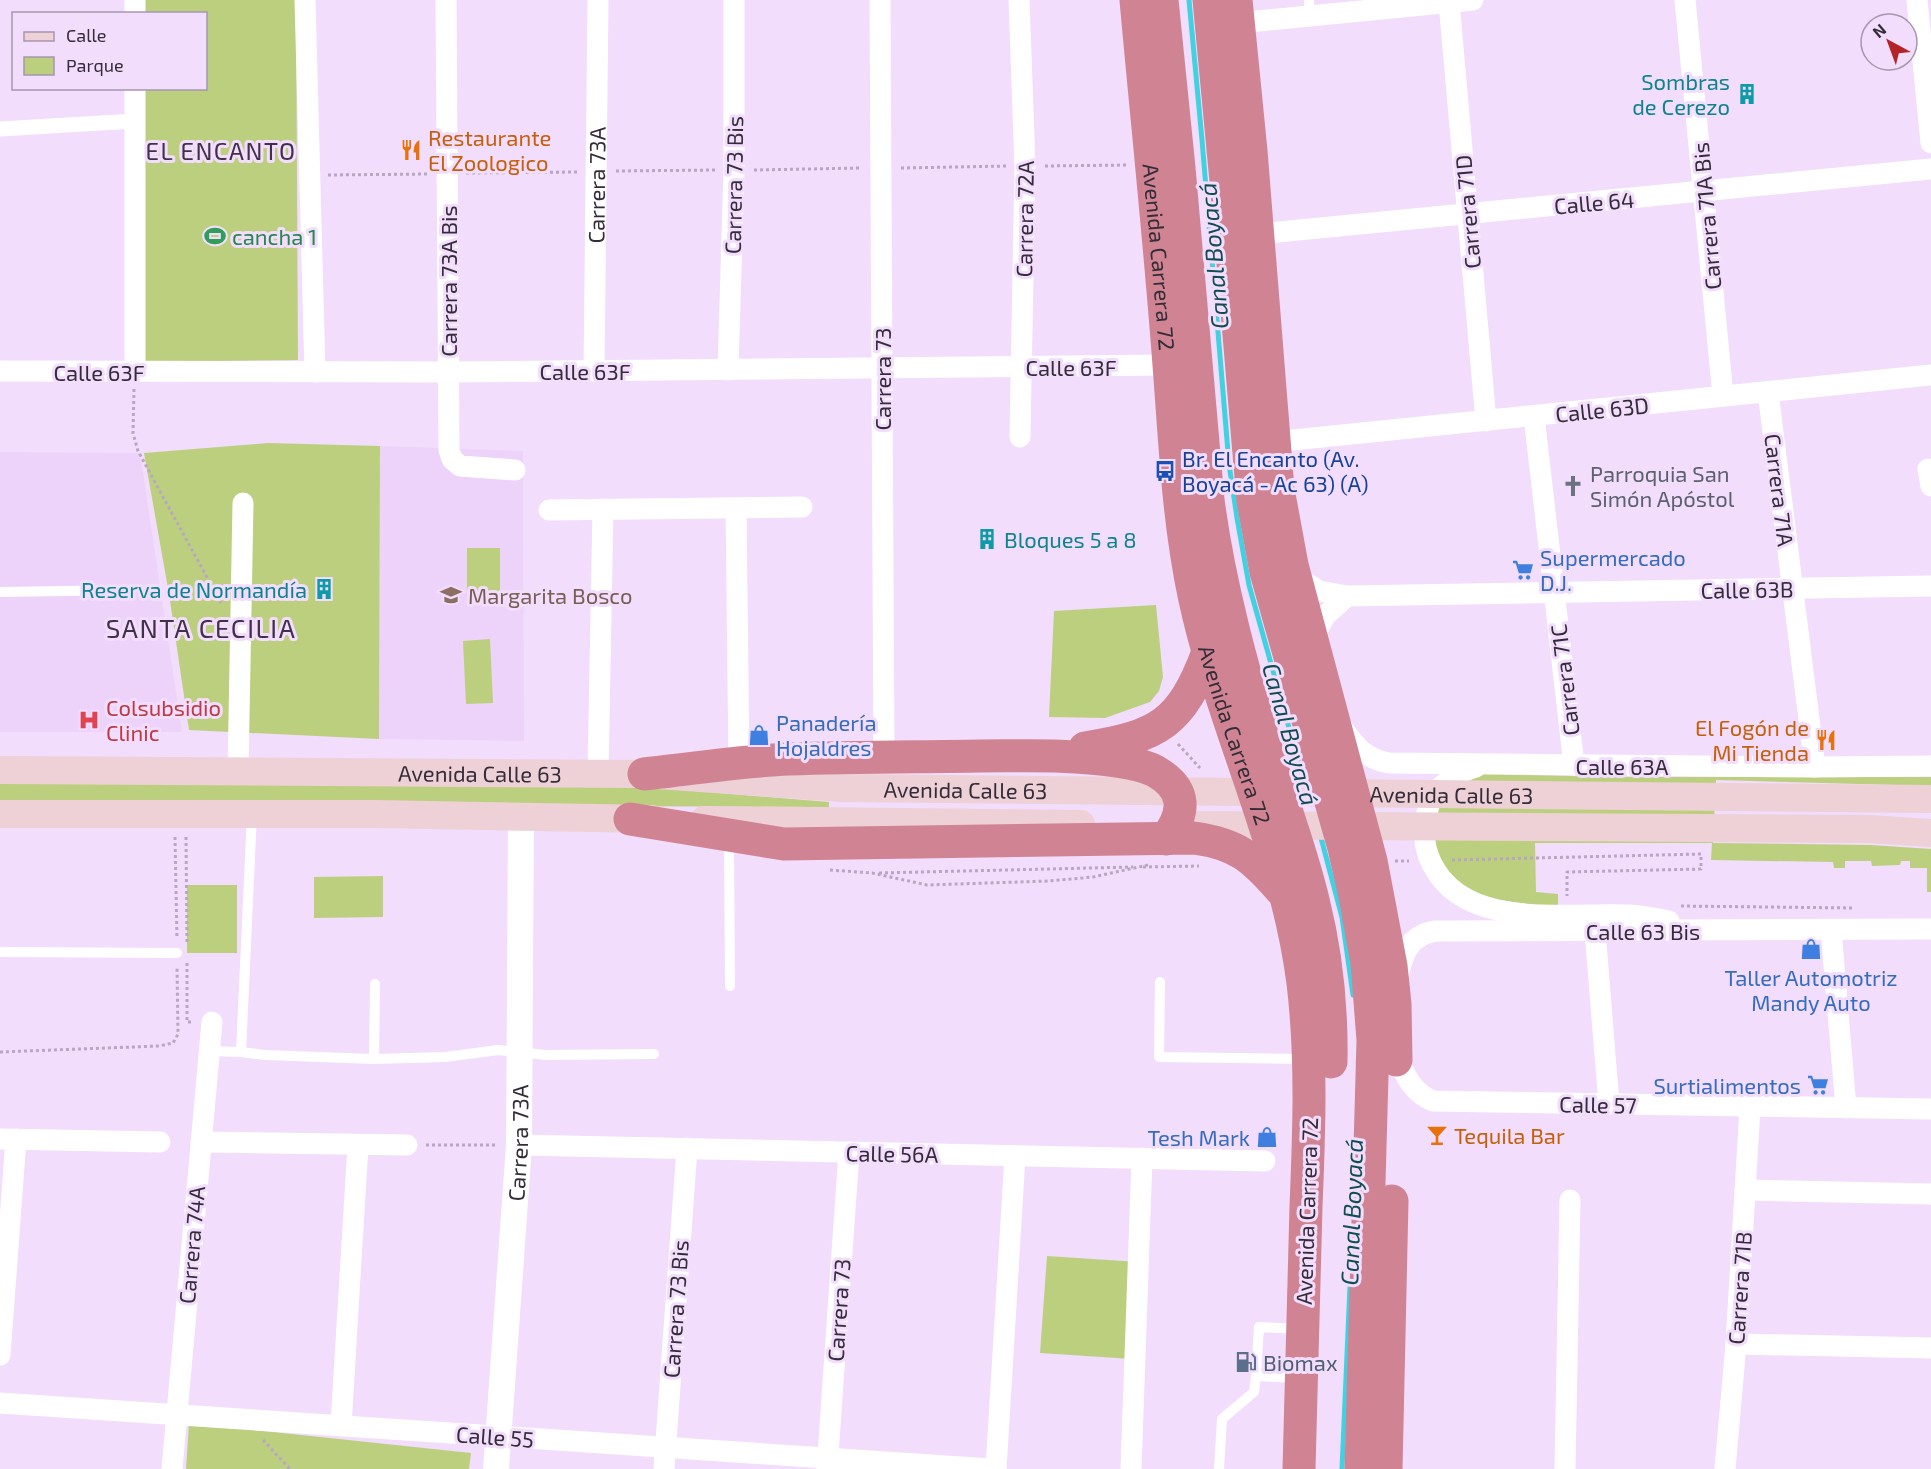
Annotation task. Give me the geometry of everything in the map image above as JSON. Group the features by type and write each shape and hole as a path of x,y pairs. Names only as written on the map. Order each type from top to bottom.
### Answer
{"highway":[{"name":"Avenida Carrera 72","path":"1144,0 1167,47 1213,540 1234,634 1265,746 1313,902 1326,974 1331,1046 1299,1469"},
{"name":"Avenida Carrera 72","path":"1144,0 1158,242 1180,513 1194,598 1208,652 1286,896 1294,924 1303,983 1309,1060 1315,1278 1307,1360 1319,1469"},
{"path":"1209,0 1253,501 1259,539 1356,903 1368,972 1373,1040 1372,1142 1361,1469"},
{"path":"1237,12 1273,442 1285,532 1371,861 1394,992 1396,1056 1386,1469"},
{"path":"1158,242 1179,168"},
{"path":"1035,755 1119,742 1144,735 1160,727 1186,701 1197,682 1208,652"},
{"path":"644,774 789,759 1035,755 1106,759 1144,766 1167,780 1180,800 1181,813 1166,839"},
{"path":"630,819 728,827 784,844 808,845 1194,838 1231,847 1245,854 1263,869 1286,896"},
{"path":"1356,903 1371,861"},
{"path":"1356,903 1387,942"},
{"path":"1364,1348 1390,1293"}],"main road":[{"name":"Avenida Calle 63","path":"0,770 644,774 842,788 1931,799"},
{"name":"Avenida Calle 63","path":"0,814 252,814 630,819"},
{"name":"Avenida Calle 63","path":"728,827 842,822 1869,829 1931,833"}],"street":[{"path":"305,0 315,372"},
{"name":"Carrera 73A Bis","path":"446,0 449,450 452,459 459,466 515,470"},
{"name":"Carrera 73A","path":"594,371 598,0"},
{"name":"Carrera 73 Bis","path":"729,370 734,170 734,0"},
{"name":"Carrera 73","path":"880,0 884,758"},
{"name":"Carrera 72A","path":"1019,0 1025,166 1020,437"},
{"path":"1237,12 1473,0"},
{"name":"Carrera 71A Bis","path":"1685,0 1723,396"},
{"path":"1917,0 1931,143"},
{"name":"Carrera 71D","path":"1449,2 1486,421"},
{"path":"135,90 135,372"},
{"path":"0,129 135,121"},
{"name":"Calle 64","path":"1257,234 1931,169"},
{"name":"Calle 63F","path":"0,371 449,372 1169,365"},
{"name":"Calle 63D","path":"1273,442 1931,375"},
{"name":"Carrera 71A","path":"1768,392 1815,767"},
{"name":"Carrera 71C","path":"1534,416 1574,765"},
{"path":"238,772 243,503"},
{"path":"549,510 802,507"},
{"path":"736,508 739,763"},
{"path":"598,774 603,509"},
{"name":"Calle 63B","path":"1295,576 1319,591 1347,596 1931,586"},
{"path":"1312,640 1325,616 1347,596"},
{"name":"Calle 63A","path":"1333,716 1359,749 1375,760 1389,763 1931,766"},
{"path":"1485,764 1465,770 1442,786 1431,799 1426,815 1424,830 1430,860 1438,875 1456,894 1480,906 1504,912 1641,916 1719,930"},
{"name":"Carrera 73A","path":"496,1469 511,1144 519,1051 521,817"},
{"name":"Calle 63 Bis","path":"1394,992 1401,960 1408,947 1425,933 1931,929"},
{"path":"1831,930 1846,1108"},
{"path":"1594,931 1609,1104"},
{"name":"Carrera 74A","path":"172,1469 212,1022"},
{"name":"Calle 57","path":"1396,1056 1410,1085 1433,1101 1931,1109"},
{"name":"Carrera 71B","path":"1725,1469 1736,1344 1750,1107"},
{"path":"0,1355 8,1139 160,1142"},
{"path":"201,1142 407,1145"},
{"name":"Calle 56A","path":"511,1144 1265,1161"},
{"path":"341,1425 358,1145"},
{"name":"Carrera 73 Bis","path":"664,1469 687,1148"},
{"name":"Carrera 73","path":"828,1464 849,1152"},
{"path":"996,1469 1015,1156"},
{"path":"1131,1469 1142,1158"},
{"path":"1745,1190 1931,1194"},
{"path":"1565,1469 1570,1200"},
{"path":"1736,1344 1931,1348"},
{"name":"Calle 55","path":"0,1403 665,1447 828,1464 991,1469"}],"lane":[{"path":"0,592 128,590"},
{"path":"241,1052 252,814"},
{"path":"728,827 730,986"},
{"path":"0,952 177,953"},
{"path":"1160,982 1158,1057 1309,1060"},
{"path":"374,1059 375,984"},
{"path":"209,1051 374,1059 445,1058 498,1050 546,1055 654,1054"},
{"path":"1219,1469 1222,1419 1254,1392 1259,1327 1307,1360"},
{"path":"1256,1376 1307,1360"}],"path":[{"path":"135,372 133,432 138,451 223,607"},
{"path":"0,1052 159,1046 172,1042 178,1034 180,814"},
{"path":"180,814 187,1022 212,1022"},
{"path":"1568,904 1567,872 1620,871"},
{"path":"1680,906 1855,908"},
{"path":"407,1145 511,1144"},
{"path":"244,1419 290,1469"}],"shaded area":[{"name":"Margarita Bosco","path":"380,446 523,451 524,741 379,739"},
{"path":"0,452 140,453 182,732 0,732"}],"green space":[{"name":"EL ENCANTO","path":"142,0 296,0 298,360 143,362 142,90 207,90 207,12 142,12"},
{"path":"268,443 380,446 379,739 189,730 169,594 144,453"},
{"path":"467,548 500,548 500,598 467,598"},
{"path":"1156,605 1163,677 1159,691 1150,702 1105,718 1049,717 1054,611"},
{"path":"490,639 493,703 466,704 463,641"},
{"path":"1479,774 1613,777 1931,777 1931,786 1716,780 1713,843 1871,845 1931,849 1931,892 1927,892 1927,868 1910,868 1910,861 1901,861 1900,865 1872,866 1871,861 1845,861 1845,868 1834,868 1833,862 1711,860 1712,843 1535,843 1536,892 1558,894 1558,908 1477,897 1444,870 1433,842 1434,814 1443,796"},
{"path":"0,782 551,785 670,789 829,802 829,807 0,804"},
{"path":"383,876 383,917 314,918 314,877"},
{"path":"187,885 237,885 237,953 187,953"},
{"path":"1047,1256 1139,1262 1132,1359 1040,1353"},
{"path":"189,1423 471,1453 469,1469 186,1469"}],"waterway":[{"name":"Canal Boyacá","path":"1189,0 1229,464 1249,585 1305,785"},
{"name":"Canal Boyacá","path":"1320,834 1342,917 1353,995"},
{"name":"Canal Boyacá","path":"1342,1469 1350,1286"}],"place":[{"name":"Sombras de Cerezo","path":"1747,94"},
{"name":"Restaurante El Zoologico","path":"411,150"},
{"name":"cancha 1","path":"215,236"},
{"name":"Br. El Encanto (Av. Boyacá - Ac 63) (A)","path":"1165,471"},
{"name":"Parroquia San Simón Apóstol","path":"1573,486"},
{"name":"Bloques 5 a 8","path":"987,539"},
{"name":"Supermercado D.J.","path":"1523,570"},
{"name":"Reserva de Normandía","path":"324,589"},
{"name":"Margarita Bosco","path":"451,595"},
{"name":"Colsubsidio Clinic","path":"89,720"},
{"name":"Panadería Hojaldres","path":"759,735"},
{"name":"El Fogón de Mi Tienda","path":"1826,740"},
{"name":"Taller Automotriz Mandy Auto","path":"1811,949"},
{"name":"Surtialimentos","path":"1818,1085"},
{"name":"Tequila Bar","path":"1437,1135"},
{"name":"Tesh Mark","path":"1267,1137"},
{"name":"Biomax","path":"1246,1362"}],"district":[{"name":"EL ENCANTO","path":"221,150"},
{"name":"SANTA CECILIA","path":"201,627"}]}
